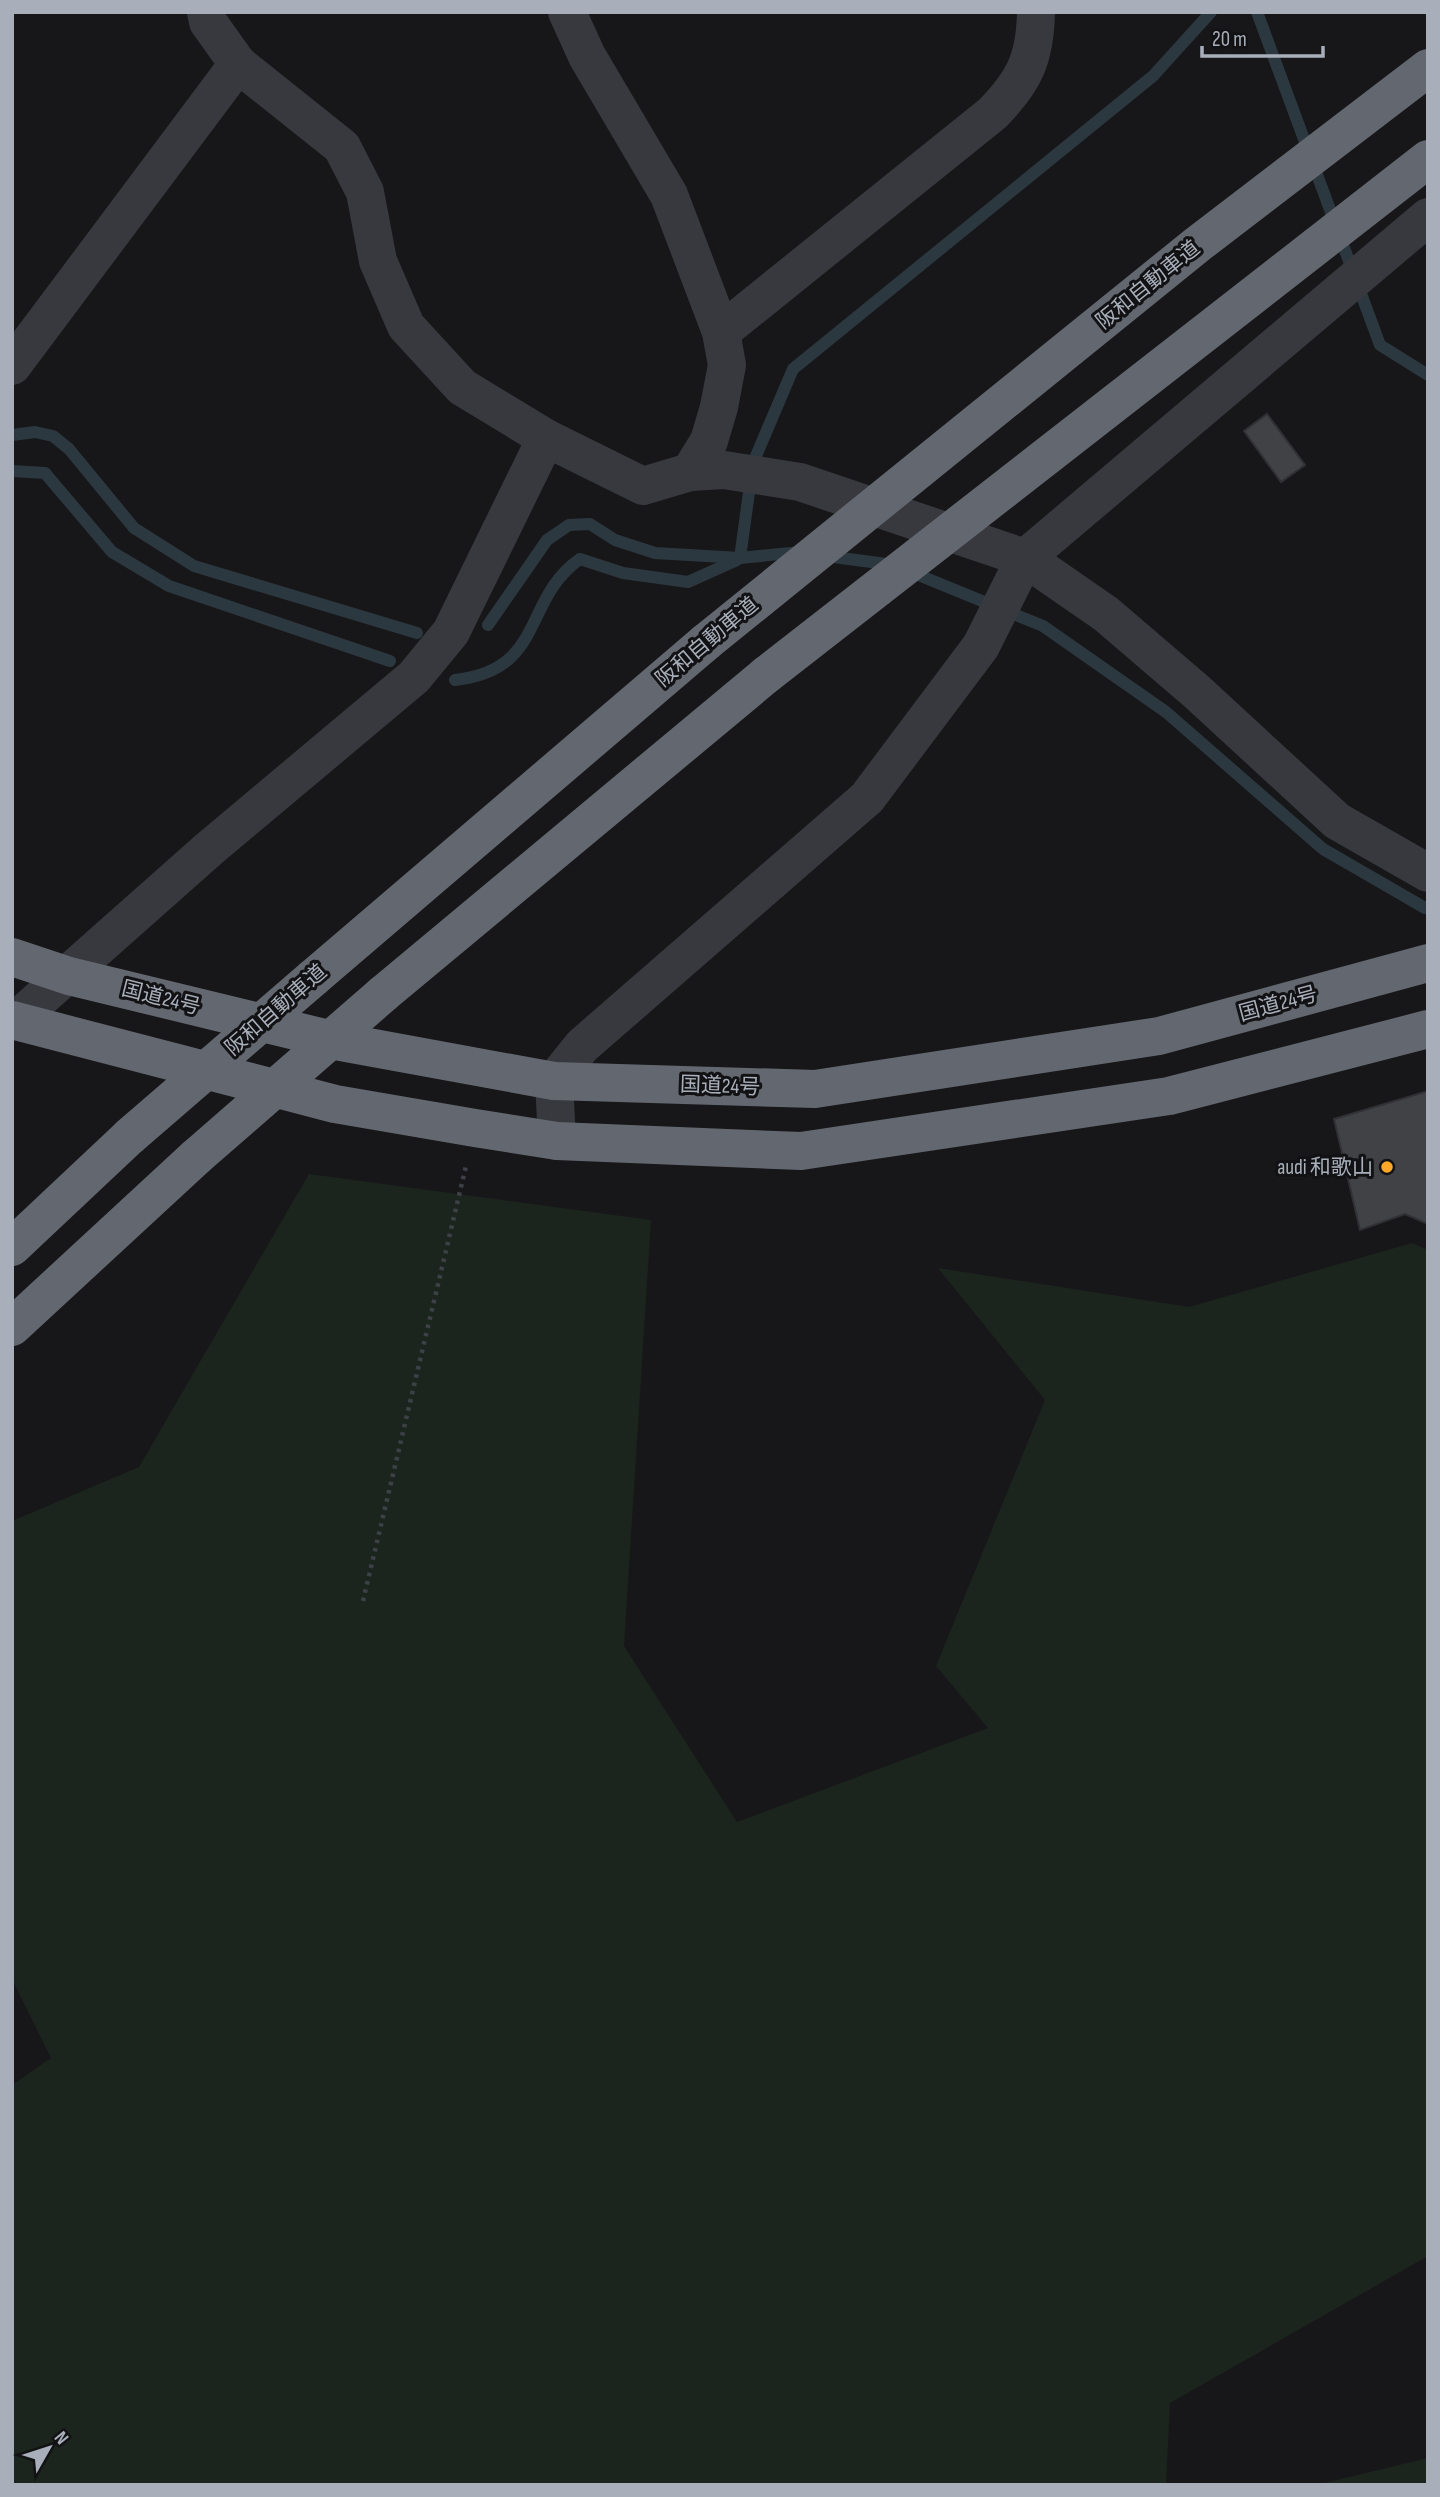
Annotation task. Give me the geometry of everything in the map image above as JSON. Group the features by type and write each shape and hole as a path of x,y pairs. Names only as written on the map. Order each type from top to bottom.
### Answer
{"highway":[{"name":"阪和自動車道","path":"12,1247 131,1136 706,642 1198,244 1428,68"},
{"path":"12,1327 196,1157 383,994 766,675 1428,159"},
{"name":"国道24号","path":"12,957 69,976 341,1042 554,1082 816,1089 1159,1036 1428,963"},
{"path":"14,1021 335,1104 475,1128 557,1141 801,1151 1169,1096 1428,1029"}],"street":[{"path":"206,12 208,22 238,64 342,147 366,191 378,261 405,326 462,387 545,439 643,486 707,471 800,482 1019,569 1106,614 1197,692 1337,821 1428,873"},
{"path":"567,12 587,56 669,195 721,332 727,365 709,440 707,471"},
{"path":"721,332 1007,98 1028,68 1036,41 1036,12"},
{"path":"12,366 238,64"},
{"path":"557,1141 554,1082 582,1046 867,797 981,646 1019,569 1428,217"},
{"path":"14,1021 69,976 209,849 414,677 451,632 545,439"}],"path":[{"path":"363,1601 475,1128"}],"shaded area":[{"path":"309,1174 651,1220 624,1646 737,1822 988,1728 936,1666 1045,1400 938,1268 1189,1307 1412,1243 1428,1250 1428,2256 1170,2403 1166,2485 12,2485 12,2085 51,2058 12,1979 12,1521 139,1467"},
{"path":"1428,2458 1428,2485 1316,2485"}],"building":[{"path":"1267,414 1305,465 1281,482 1244,431"},
{"name":"audi 和歌山","path":"1428,1091 1428,1224 1405,1214 1360,1230 1334,1119"}],"waterway":[{"path":"740,558 753,463 793,369 1153,76 1211,12"},
{"path":"1257,12 1380,345 1428,375"},
{"path":"12,435 35,432 53,436 69,449 134,528 194,566 417,633"},
{"path":"12,471 45,473 112,552 169,586 390,661"},
{"path":"488,625 547,540 569,525 590,524 615,540 655,553 740,558 801,552"},
{"path":"826,556 894,565 1043,626 1166,712 1323,849 1425,908"},
{"path":"455,680 484,674 505,662 519,648 562,575 580,559 623,573 688,582 737,560"}],"place":[{"name":"audi 和歌山","path":"1387,1167"}]}
